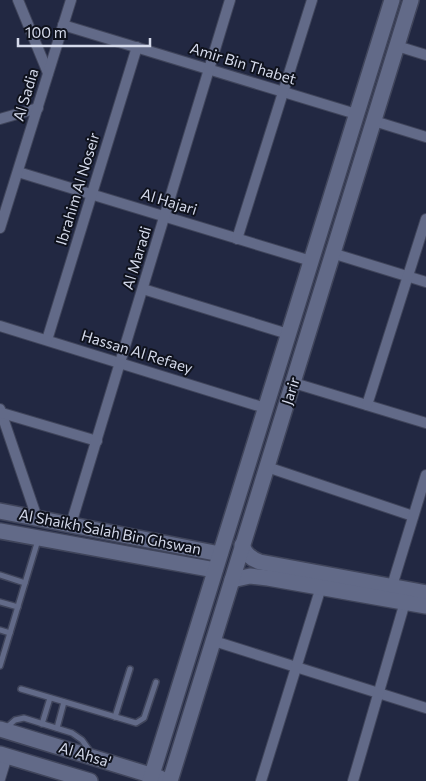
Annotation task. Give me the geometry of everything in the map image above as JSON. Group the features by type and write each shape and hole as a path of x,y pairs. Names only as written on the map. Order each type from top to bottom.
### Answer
{"main road":[{"name":"Jarir","path":"151,778 392,0"},
{"name":"Jarir","path":"171,781 242,545 335,254 411,0"},
{"name":"Al Shaikh Salah Bin Ghswan","path":"0,511 220,554"},
{"path":"67,544 73,541 75,532 69,524"},
{"path":"85,547 79,542 78,536 81,531 89,528"},
{"name":"Al Shaikh Salah Bin Ghswan","path":"0,531 215,570"},
{"path":"242,545 250,558 262,570"},
{"path":"232,580 262,570 392,586 426,593"},
{"path":"279,573 321,587 426,606"},
{"name":"Al Ahsa'","path":"2,730 95,758 151,778 171,781"},
{"name":"Al Ahsa'","path":"4,755 90,781"},
{"path":"158,755 158,767 165,772 171,771 177,760"},
{"path":"124,768 134,776 134,781"}],"street":[{"path":"18,0 48,73"},
{"name":"Al Sadia","path":"0,228 71,0"},
{"name":"Al Maradi","path":"69,524 143,289 230,0"},
{"path":"237,239 312,0"},
{"name":"Amir Bin Thabet","path":"64,25 356,114"},
{"path":"397,46 426,56"},
{"name":"Ibrahim Al Noseir","path":"47,340 137,47"},
{"path":"0,119 38,108"},
{"path":"374,121 426,137"},
{"name":"Al Hajari","path":"18,172 311,261"},
{"path":"368,405 426,219"},
{"path":"335,254 426,282"},
{"path":"143,289 288,334"},
{"name":"Hassan Al Refaey","path":"0,326 265,408"},
{"path":"294,382 426,423"},
{"path":"1,411 96,441"},
{"path":"1,411 37,518"},
{"path":"267,467 413,516"},
{"path":"392,586 426,475"},
{"path":"262,779 321,587"},
{"path":"352,781 405,602"},
{"path":"214,641 426,708"},
{"path":"0,779 4,755"}],"lane":[{"path":"0,666 1,657 38,538"},
{"path":"0,575 25,583"},
{"path":"0,602 18,607"},
{"path":"0,630 10,633"},
{"path":"115,717 130,670"},
{"path":"21,689 133,722 142,721 145,716 156,682"},
{"path":"42,724 50,698"},
{"path":"57,728 64,702"},
{"path":"2,730 15,720 21,718 57,728 80,738 95,758"}]}
